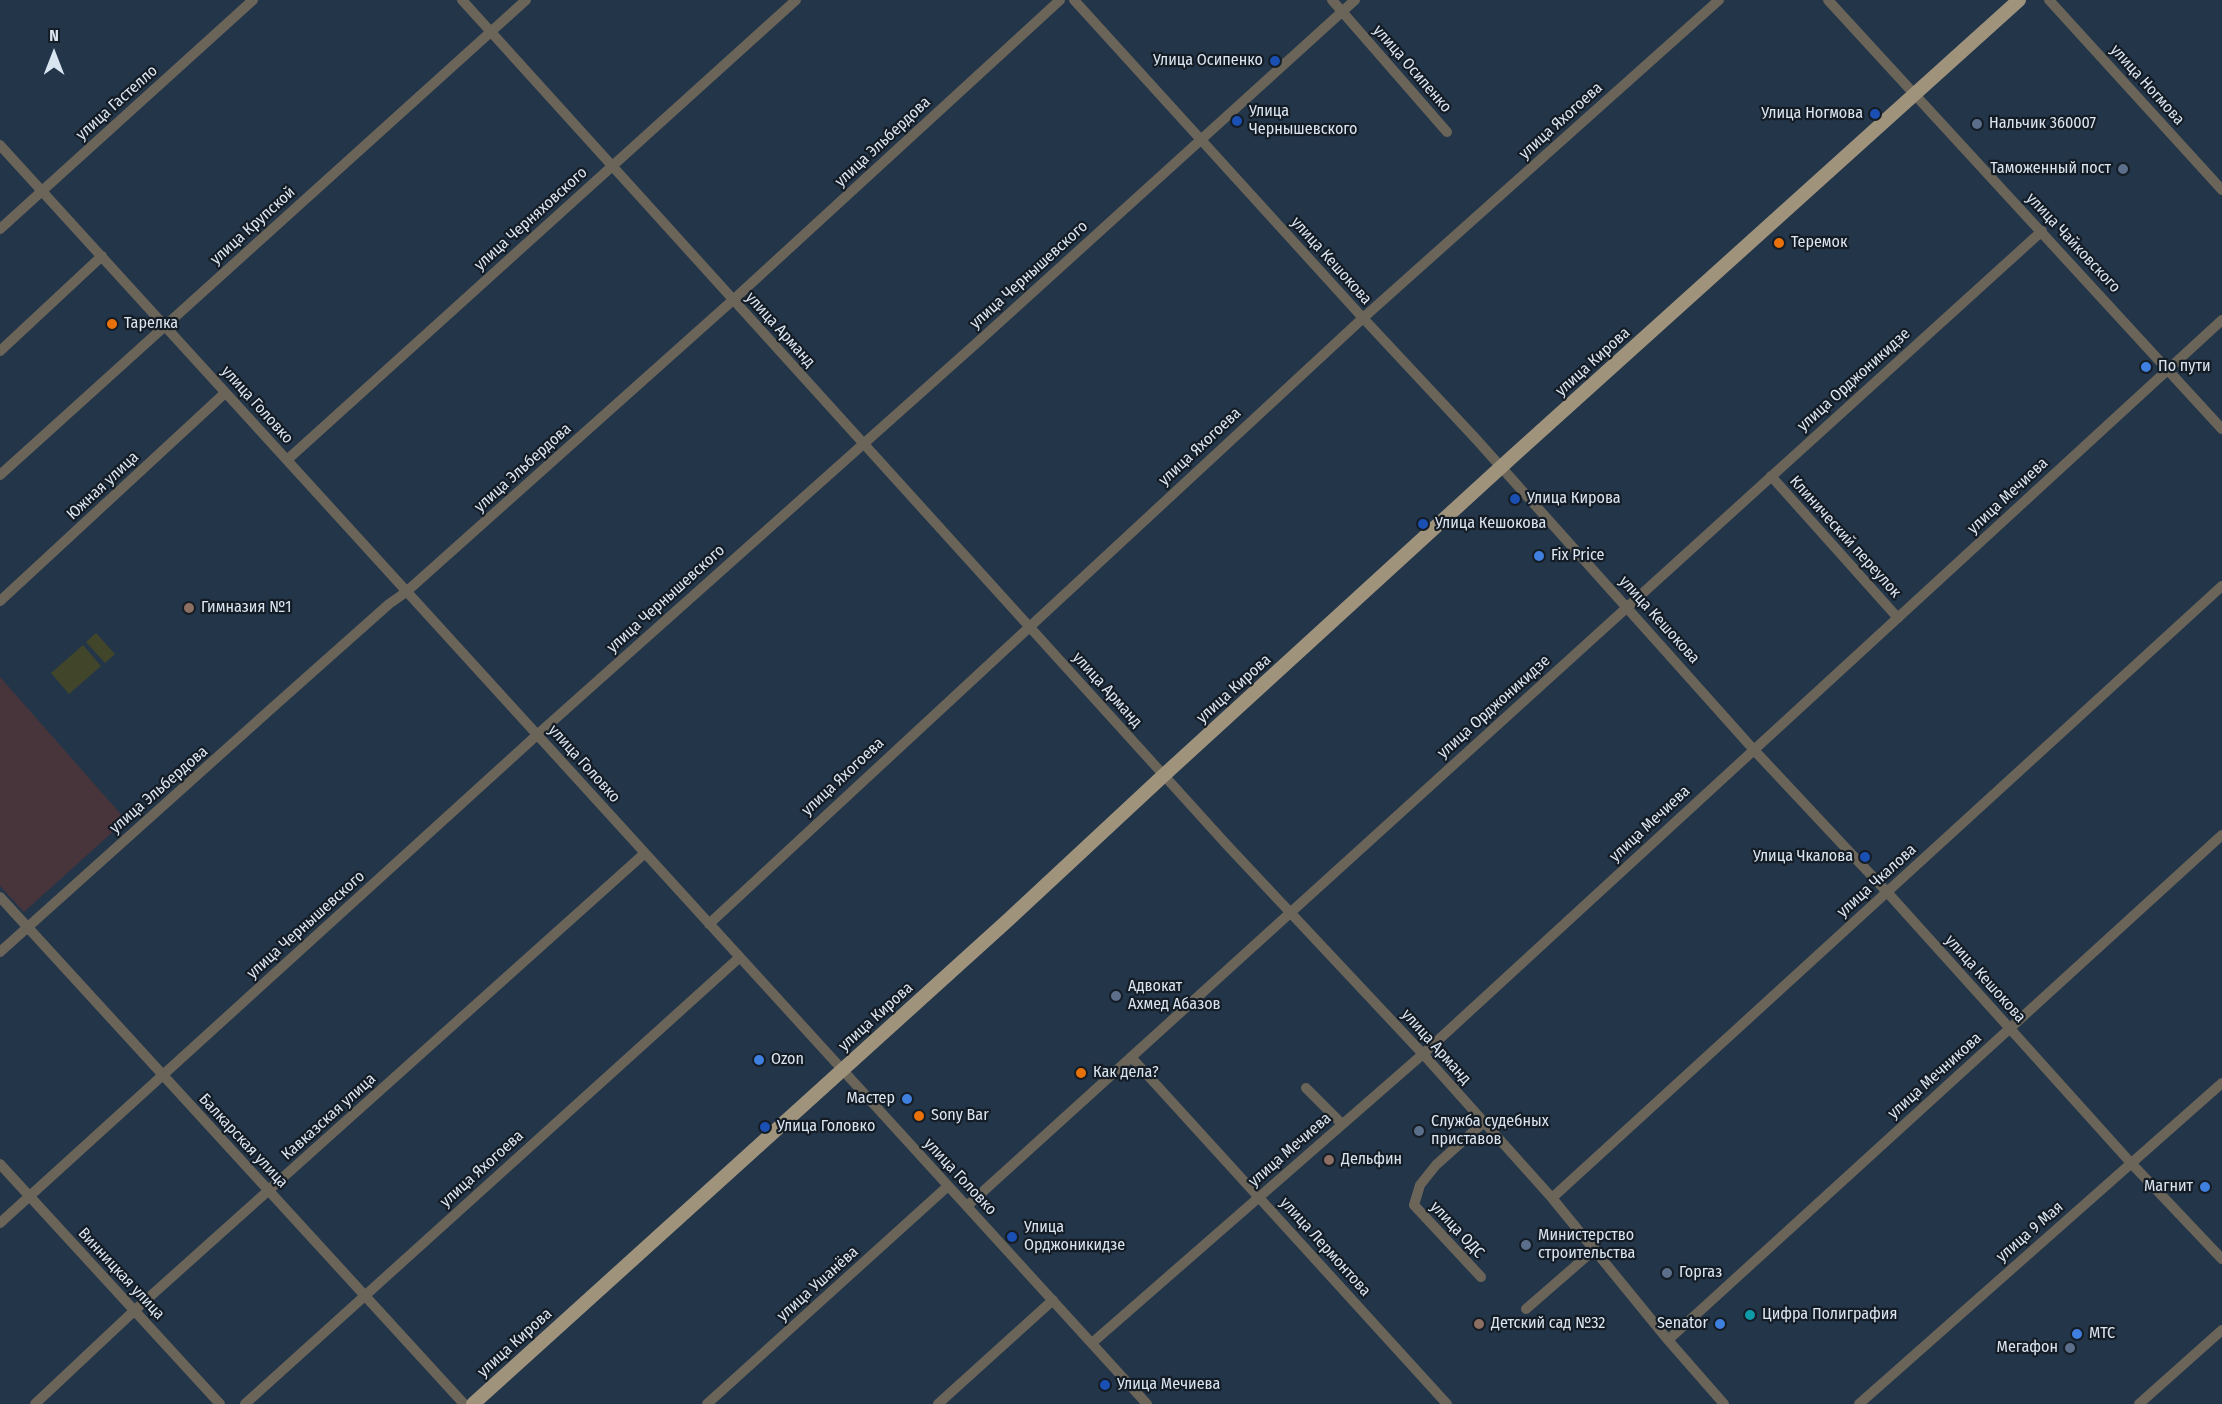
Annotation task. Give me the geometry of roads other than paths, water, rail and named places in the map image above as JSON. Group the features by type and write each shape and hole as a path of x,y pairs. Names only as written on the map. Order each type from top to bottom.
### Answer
{"main road":[{"name":"улица Кирова","path":"473,1404 1007,921 1502,467 2019,0"}],"street":[{"name":"улица Гастелло","path":"0,229 253,0"},
{"name":"улица Арманд","path":"462,0 1164,775 1424,1054 1552,1198 1668,1340 1724,1404"},
{"name":"улица Крупской","path":"0,474 526,0"},
{"name":"улица Черняховского","path":"287,460 796,0"},
{"name":"улица Эльбердова","path":"0,952 733,300 1060,0"},
{"name":"улица Кешокова","path":"1074,0 1363,318 1502,467 1754,750 1887,892 2132,1163 2222,1258"},
{"name":"улица Осипенко","path":"1332,0 1447,132"},
{"name":"улица Чернышевского","path":"0,1223 537,735 1355,0"},
{"name":"улица Яхогоева","path":"709,924 1363,318 1719,0"},
{"name":"улица Чайковского","path":"1828,0 2222,429"},
{"name":"улица Ногмова","path":"2049,0 2222,190"},
{"name":"улица Головко","path":"0,145 1147,1404"},
{"name":"улица Орджоникидзе","path":"967,1206 2042,231"},
{"path":"0,351 102,256"},
{"name":"улица Мечиева","path":"1092,1343 1424,1054 2222,320"},
{"name":"Южная улица","path":"0,601 225,393"},
{"name":"Клинический переулок","path":"1771,476 1898,618"},
{"name":"улица Чкалова","path":"1552,1198 2222,586"},
{"name":"улица Мечникова","path":"1668,1340 2222,835"},
{"name":"Кавказская улица","path":"35,1404 135,1310 645,853"},
{"name":"Балкарская улица","path":"0,897 464,1404"},
{"name":"улица Яхогоева","path":"245,1404 740,957"},
{"name":"улица Лермонтова","path":"1131,1057 1447,1404"},
{"name":"улица 9 Мая","path":"1859,1404 2222,1083"},
{"path":"1306,1089 1342,1124"},
{"name":"улица ОДС","path":"1481,1276 1414,1205 1420,1185 1436,1165 1484,1122"},
{"name":"Винницкая улица","path":"0,1164 220,1404"},
{"name":"улица Ушанёва","path":"707,1404 948,1186"},
{"path":"1526,1309 1595,1249"},
{"path":"938,1404 1053,1300"},
{"path":"2139,1404 2222,1330"}],"place":[{"name":"Улица Осипенко","path":"1275,61"},
{"name":"Улица Ногмова","path":"1875,114"},
{"name":"Улица Чернышевского","path":"1237,121"},
{"name":"Нальчик 360007","path":"1977,124"},
{"name":"Таможенный пост","path":"2123,169"},
{"name":"Теремок","path":"1779,243"},
{"name":"Тарелка","path":"112,324"},
{"name":"По пути","path":"2146,367"},
{"name":"Улица Кирова","path":"1515,499"},
{"name":"Улица Кешокова","path":"1423,524"},
{"name":"Fix Price","path":"1539,556"},
{"name":"Гимназия №1","path":"189,608"},
{"name":"Улица Чкалова","path":"1865,857"},
{"name":"Адвокат Ахмед Абазов","path":"1116,996"},
{"name":"Ozon","path":"759,1060"},
{"name":"Как дела?","path":"1081,1073"},
{"name":"Мастер","path":"907,1099"},
{"name":"Sony Bar","path":"919,1116"},
{"name":"Улица Головко","path":"765,1127"},
{"name":"Служба судебных приставов","path":"1419,1131"},
{"name":"Дельфин","path":"1329,1160"},
{"name":"Магнит","path":"2205,1187"},
{"name":"Улица Орджоникидзе","path":"1012,1237"},
{"name":"Министерство строительства","path":"1526,1245"},
{"name":"Горгаз","path":"1667,1273"},
{"name":"Цифра Полиграфия","path":"1750,1315"},
{"name":"Детский сад №32","path":"1479,1324"},
{"name":"Senator","path":"1720,1324"},
{"name":"МТС","path":"2077,1334"},
{"name":"Мегафон","path":"2070,1348"},
{"name":"Улица Мечиева","path":"1105,1385"}]}
